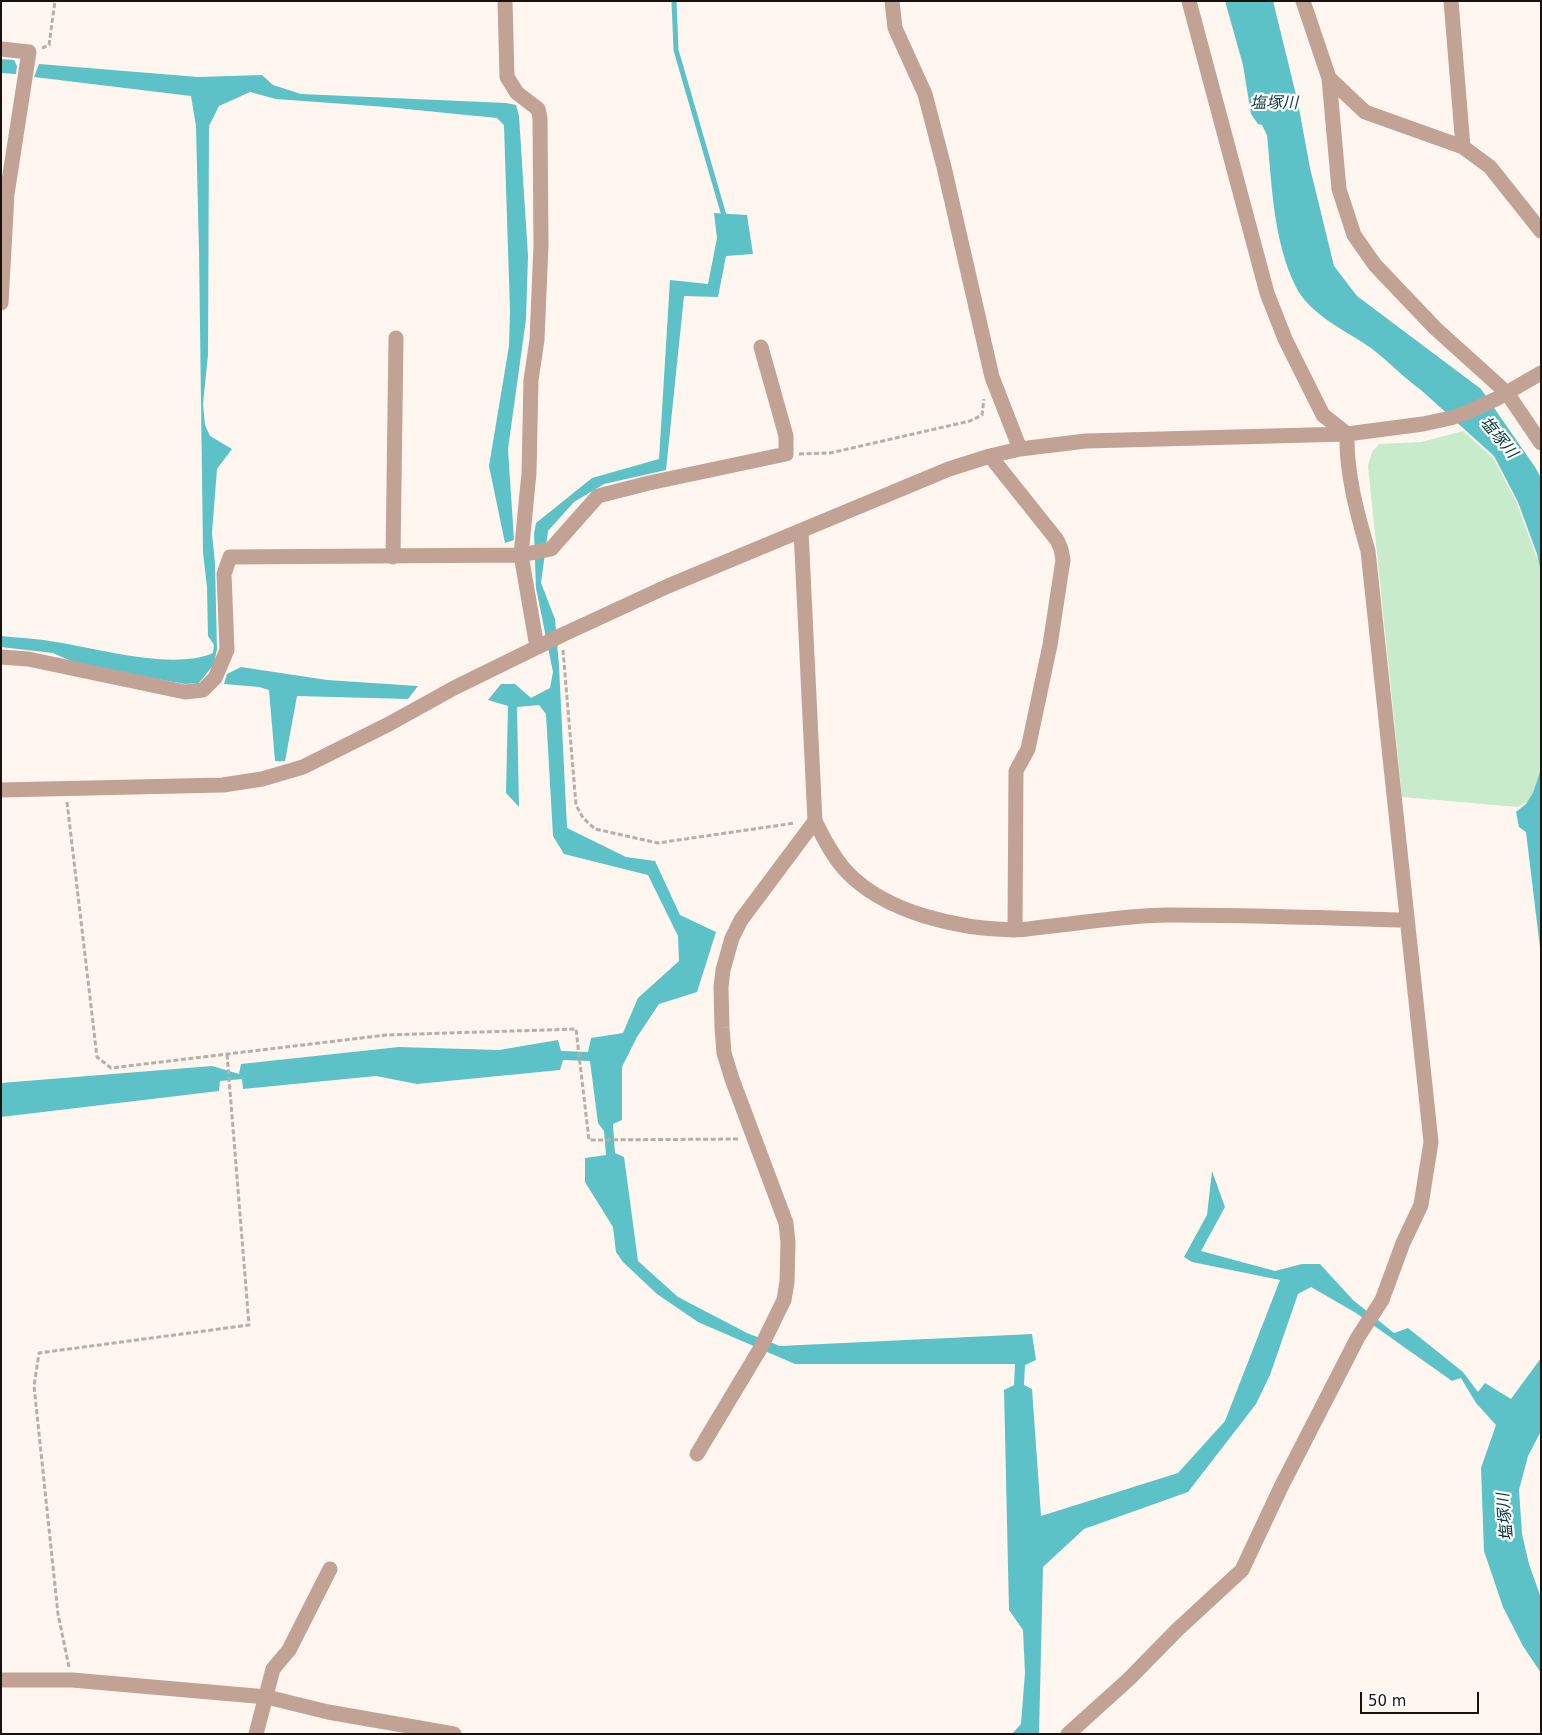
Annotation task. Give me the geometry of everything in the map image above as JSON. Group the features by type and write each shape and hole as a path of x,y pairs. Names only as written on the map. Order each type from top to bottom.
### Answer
{"street":[{"path":"504,1 507,77 518,93 538,109 540,118 541,245 538,340 531,380 529,473 521,555 538,647"},
{"path":"892,1 895,28 925,94 944,167 992,378 1020,448"},
{"path":"1190,1 1267,293 1285,339 1323,415 1347,434"},
{"path":"1303,1 1328,78 1339,189 1354,235 1375,265 1501,396 1541,443"},
{"path":"1451,1 1463,147"},
{"path":"1,49 29,52 7,194 1,303"},
{"path":"1328,78 1364,112 1463,147 1490,167 1541,232"},
{"path":"393,557 396,338"},
{"path":"1,656 185,692 203,690 215,678 227,650 224,574 230,558 521,555 551,549 598,496 649,483 786,454 786,436 761,346"},
{"path":"1,790 223,785 262,779 303,767 389,724 454,688 668,586 949,469 990,456 1020,448 1086,441 1370,432 1451,418 1501,396 1541,373"},
{"path":"1068,1734 1130,1679 1178,1630 1242,1570 1281,1487 1358,1337 1382,1300 1421,1205 1431,1142 1368,551 1346,456 1347,434"},
{"path":"990,456 1057,540 1061,549 1062,560 1050,645 1028,749 1016,771 1015,930"},
{"path":"801,531 815,820 833,856 846,872 864,888 884,900 912,912 940,920 976,927 1015,930 1166,915 1406,920"},
{"path":"697,1454 760,1349 784,1300 787,1282 788,1242 786,1223 724,1053 721,987 723,970 732,938 741,920 815,820"},
{"path":"256,1734 273,1669 289,1650 330,1569"},
{"path":"1,1680 72,1680 267,1697 328,1712 454,1734"}],"path":[{"path":"29,52 49,45 55,1"},
{"path":"786,454 830,453 970,421 982,415 984,396 992,378"},
{"path":"562,635 576,806 583,818 596,829 658,843 815,820"},
{"path":"66,789 98,1057 111,1068 386,1035 576,1029 589,1140 754,1139"},
{"path":"72,1680 58,1614 35,1396 34,1386 39,1352 249,1325 227,1054"}],"green space":[{"path":"1463,431 1493,458 1516,501 1536,556 1538,559 1537,554 1541,560 1541,787 1526,804 1526,802 1518,807 1402,797 1368,466 1372,452 1379,444 1421,442"}],"water":[{"name":"塩塚川","path":"1225,1 1273,1 1334,266 1357,296 1481,389 1535,467 1541,478 1541,572 1537,554 1518,502 1494,456 1371,348 1318,313 1301,296 1288,267 1278,231 1272,192 1267,135 1262,125 1258,124 1251,114 1243,65"},
{"path":"1,59 14,60 17,66 16,74 1,73"},
{"path":"39,64 198,77 262,75 273,85 301,94 516,105 519,116 528,256 526,319 508,449 514,540 505,543 489,466 509,346 510,311 504,125 497,118 276,99 250,92 219,106 209,126 208,355 203,404 205,425 210,436 232,449 217,469 212,533 215,564 217,649 214,664 199,683 185,684 82,666 53,653 1,647 1,636 54,642 139,657 179,660 197,658 213,653 214,645 208,636 207,587 203,552 196,126 191,96 34,77"},
{"path":"714,213 747,215 753,254 726,256 718,297 684,296 666,470 604,484 574,502 548,531 541,583 555,619 567,828 626,857 655,861 680,915 716,932 697,992 659,1004 637,1037 622,1067 622,1120 613,1124 615,1153 624,1157 638,1261 678,1297 747,1333 780,1346 1032,1334 1036,1360 1025,1365 1024,1385 1032,1389 1041,1516 1178,1473 1225,1421 1280,1280 1192,1262 1184,1257 1207,1215 1212,1171 1225,1207 1201,1251 1275,1271 1302,1264 1320,1264 1353,1300 1394,1333 1408,1328 1463,1372 1478,1392 1485,1383 1511,1399 1541,1358 1541,1431 1528,1456 1519,1490 1522,1534 1529,1564 1541,1598 1541,1673 1523,1646 1503,1607 1484,1551 1481,1468 1496,1425 1476,1403 1461,1378 1452,1381 1356,1313 1311,1287 1298,1294 1270,1375 1256,1404 1188,1492 1084,1529 1043,1567 1039,1734 1012,1734 1021,1724 1025,1673 1023,1630 1009,1610 1004,1390 1014,1385 1015,1364 795,1364 698,1322 657,1294 623,1262 616,1252 613,1227 585,1182 585,1158 606,1155 604,1131 598,1123 590,1061 563,1060 560,1070 417,1084 376,1076 243,1089 242,1079 220,1081 219,1091 1,1117 1,1083 212,1066 239,1074 241,1064 399,1047 499,1050 558,1040 561,1051 588,1052 591,1038 623,1033 638,998 679,961 678,936 648,875 564,854 553,836 546,714 539,705 517,707 519,807 506,793 508,706 488,700 501,684 515,684 531,698 550,688 553,672 536,588 534,534 536,523 592,478 659,459 670,280 708,284 717,238"},
{"path":"241,667 327,680 418,686 408,699 297,696 285,761 275,761 269,690 259,687 224,684 227,674"},
{"path":"1541,769 1541,956 1526,832 1519,827 1516,812 1526,804 1533,793"}],"waterway":[{"path":"674,1 676,50 725,219"}]}
